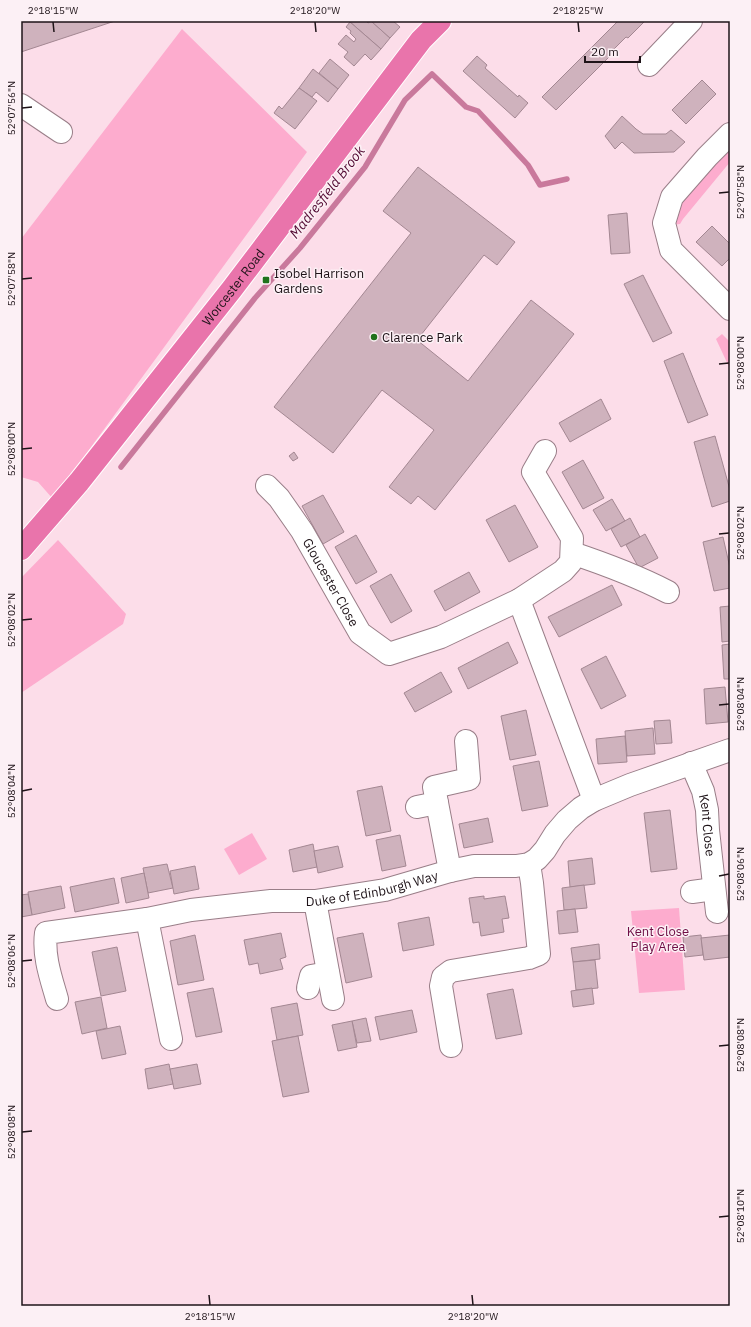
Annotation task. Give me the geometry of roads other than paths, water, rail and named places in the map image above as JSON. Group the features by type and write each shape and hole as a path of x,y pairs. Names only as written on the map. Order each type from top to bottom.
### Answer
{"highway":[{"name":"Worcester Road","path":"21,549 79,482 124,426 240,279 421,40 440,21"}],"street":[{"path":"648,65 678,46 691,21"},
{"path":"21,105 61,132"},
{"path":"730,134 707,157 672,197 664,223 671,250 730,309"},
{"path":"546,451 533,472 572,538 572,553 620,570 668,592"},
{"name":"Gloucester Close","path":"267,486 279,498 302,531 360,633 389,654 441,637 520,600 563,571 571,562 572,553"},
{"path":"520,600 594,800"},
{"path":"450,871 427,805 434,787 469,780 466,741"},
{"path":"451,1046 442,986 443,977 451,971 529,958 539,954 529,864 537,859 546,850 555,834 567,820 581,808 594,800 630,785 730,750"},
{"name":"Kent Close","path":"691,763 703,791 707,810 717,912"},
{"name":"Duke of Edinburgh Way","path":"57,999 46,955 46,933 191,910 271,901 315,901 385,890 450,871 474,866 516,866 529,864"},
{"path":"692,892 714,889"},
{"path":"315,901 332,999"},
{"path":"147,918 154,1006 171,1039"},
{"path":"308,988 312,976 328,972"}],"waterway":[{"name":"Madresfield Brook","path":"121,467 255,298 300,248 365,167 405,100 432,74 466,107 478,111 528,165 540,185 567,179"}],"place":[{"name":"Isobel Harrison Gardens","path":"266,280"},
{"name":"Clarence Park","path":"374,337"}],"park label":[{"name":"Kent Close Play Area","path":"658,938"}]}
